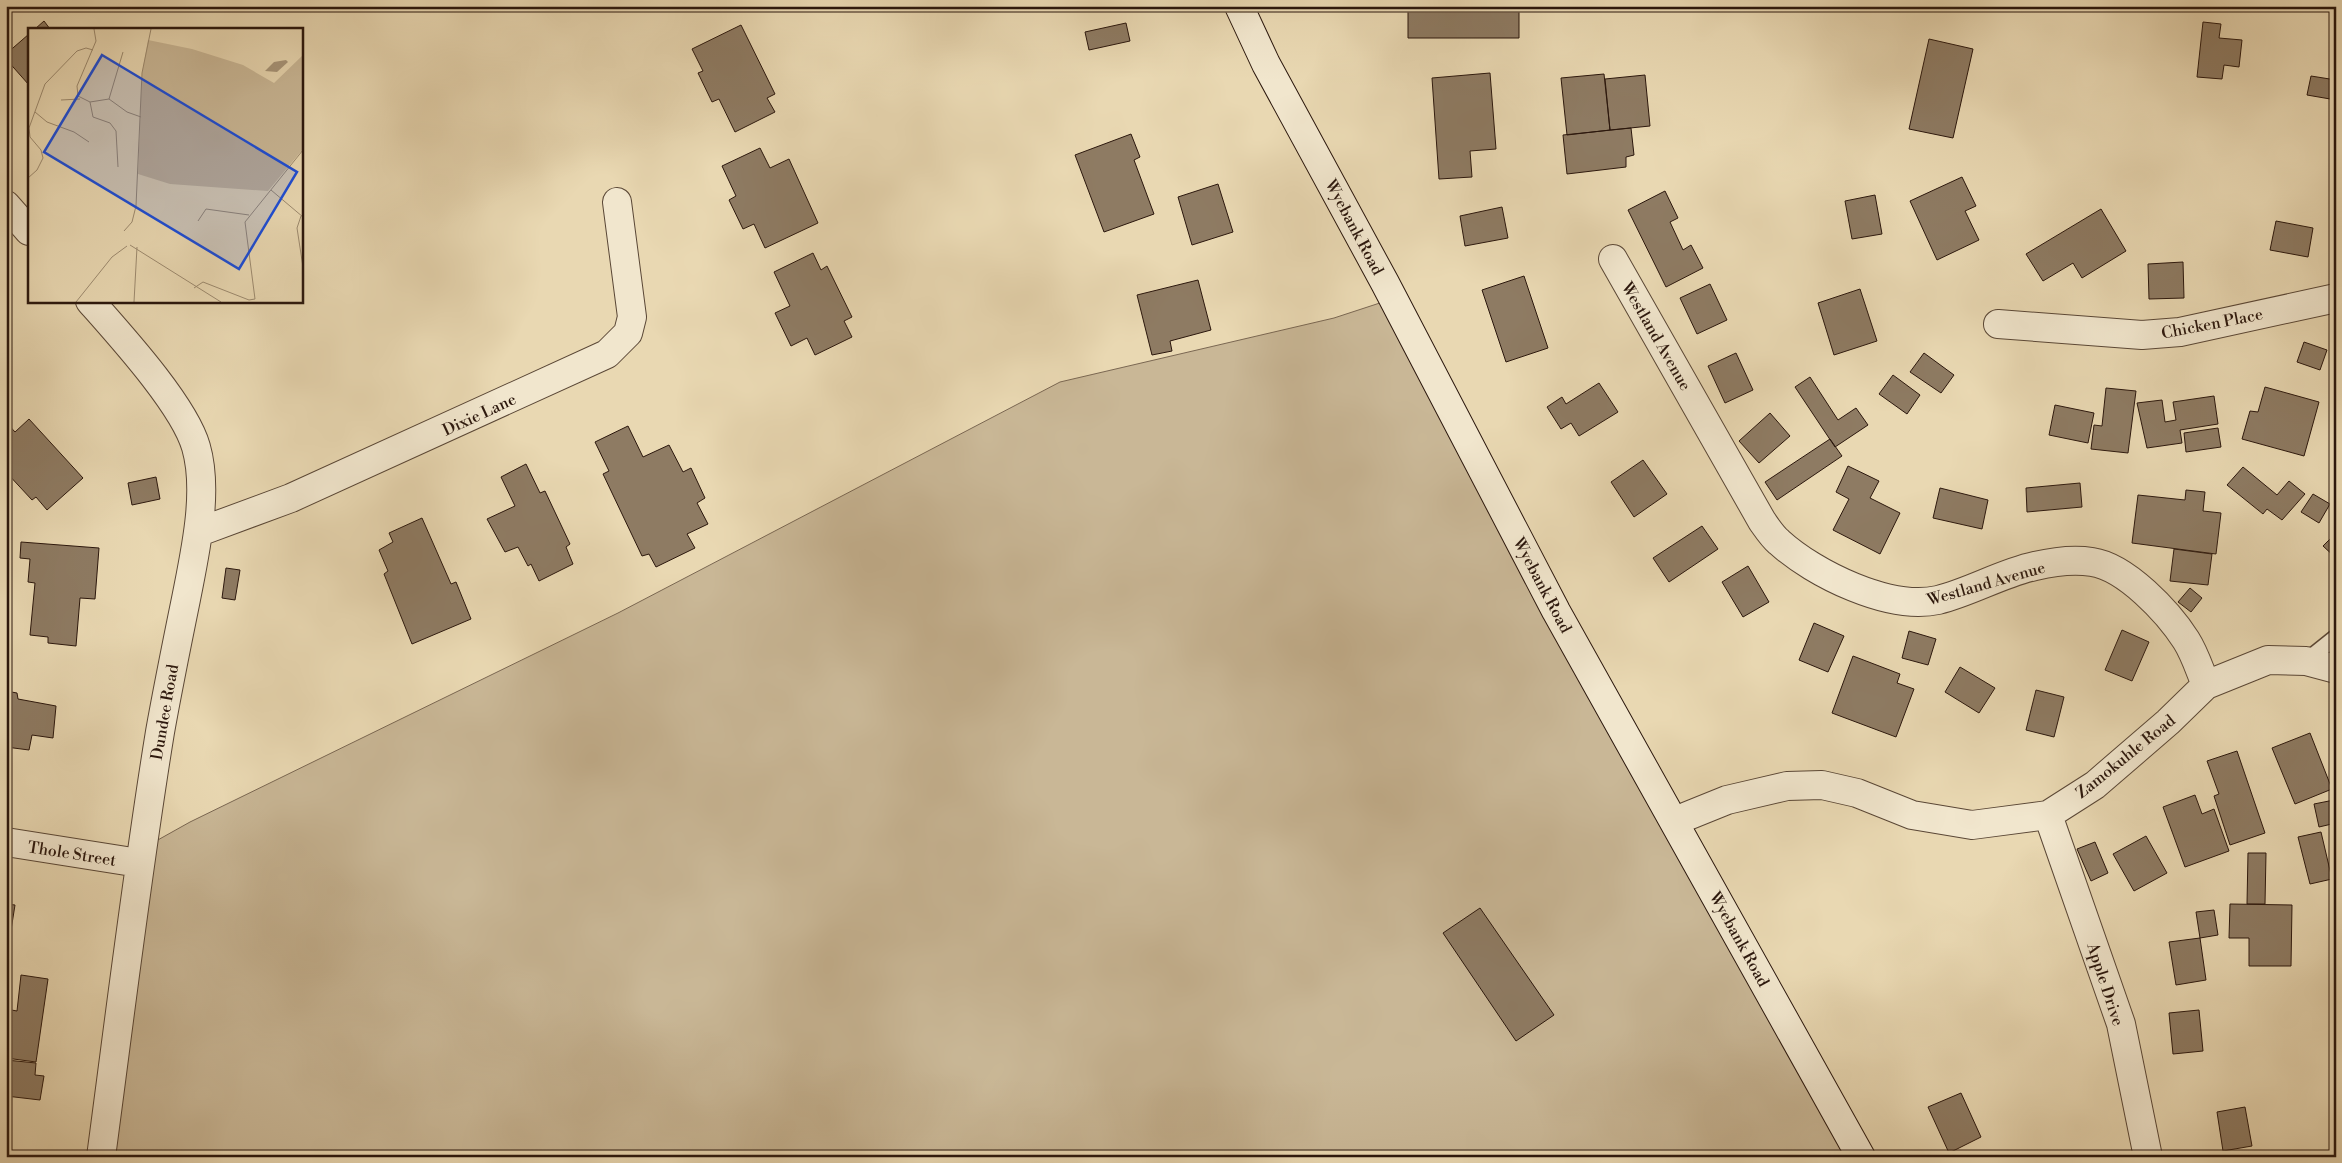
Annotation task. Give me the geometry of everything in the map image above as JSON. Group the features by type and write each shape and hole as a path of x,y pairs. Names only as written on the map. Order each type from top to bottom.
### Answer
{"street":[{"name":"Wyebank Road","path":"1239,6 1266,64 1385,283 1556,611 1861,1157"},
{"name":"Dixie Lane","path":"199,532 291,498 607,354 628,333 632,317 617,202"},
{"path":"6,205 28,230"},
{"name":"Westland Avenue","path":"1613,259 1762,521 1778,541 1814,568 1854,588 1917,603 1938,600 2034,566 2067,561 2092,562 2121,574 2156,603 2187,641 2206,685"},
{"name":"Chicken Place","path":"1998,324 2142,335 2180,332 2336,298"},
{"name":"Dundee Road","path":"91,302 162,390 186,424 195,446 200,466 199,532 164,706 139,863 101,1157"},
{"name":"Zamokuhle Road","path":"1675,821 1727,800 1787,786 1822,785 1857,793 1912,815 1972,825 2048,815 2095,785 2168,722 2206,685 2268,660 2306,661 2336,669"},
{"name":"Apple Drive","path":"2048,815 2121,1024 2148,1157"},
{"name":"Thole Street","path":"6,842 139,863"}],"lane":[{"path":"2306,661 2336,636"}],"shaded area":[{"path":"1392,299 1856,1157 111,1157 156,841 190,822 618,613 1060,382 1334,318"}],"building":[{"path":"1408,6 1519,6 1519,38 1408,38"},
{"path":"44,21 49,28 36,28"},
{"path":"2203,22 2221,24 2219,38 2242,40 2239,67 2224,65 2222,79 2197,77"},
{"path":"1126,23 1130,41 1089,50 1085,32"},
{"path":"741,25 775,94 767,98 775,112 735,132 719,99 712,102 698,73 703,71 692,49"},
{"path":"28,35 28,84 6,59 6,54"},
{"path":"1929,39 1973,49 1953,138 1909,129"},
{"path":"1490,73 1496,149 1470,151 1472,177 1439,179 1432,78"},
{"path":"1604,74 1610,130 1567,135 1561,78"},
{"path":"1645,75 1650,126 1610,130 1605,79"},
{"path":"2311,76 2336,80 2336,100 2307,95"},
{"path":"1631,128 1634,155 1626,157 1626,167 1567,174 1563,135"},
{"path":"1131,134 1140,157 1134,160 1154,214 1104,232 1075,155"},
{"path":"760,148 770,168 789,159 818,223 765,248 754,224 743,229 729,200 736,196 722,166"},
{"path":"1962,177 1976,206 1965,211 1979,240 1937,260 1910,201"},
{"path":"1218,184 1233,232 1192,245 1178,197"},
{"path":"1665,191 1678,218 1670,222 1683,250 1691,245 1703,268 1666,287 1628,210"},
{"path":"1875,195 1882,234 1852,239 1845,201"},
{"path":"1502,207 1508,238 1465,246 1460,216"},
{"path":"2101,209 2126,251 2082,278 2073,263 2043,281 2026,254"},
{"path":"2276,221 2313,228 2308,257 2270,250"},
{"path":"813,253 821,270 827,266 852,317 844,321 852,337 815,355 807,338 791,346 775,313 790,306 774,272"},
{"path":"2183,262 2184,298 2149,299 2148,264"},
{"path":"1524,276 1548,348 1506,362 1482,290"},
{"path":"1198,280 1211,330 1170,341 1172,351 1152,355 1137,295"},
{"path":"1710,284 1727,320 1697,334 1680,298"},
{"path":"1860,289 1877,341 1834,355 1818,303"},
{"path":"2304,342 2327,350 2320,370 2297,362"},
{"path":"1736,353 1753,390 1725,403 1708,366"},
{"path":"1924,353 1954,375 1941,393 1910,372"},
{"path":"1893,375 1920,395 1907,414 1879,394"},
{"path":"1810,377 1838,420 1856,408 1868,425 1835,447 1795,387"},
{"path":"1599,383 1618,412 1579,436 1571,423 1561,429 1547,407 1562,397 1566,404"},
{"path":"2265,387 2319,402 2304,456 2242,439 2250,411 2258,412"},
{"path":"2106,388 2136,391 2128,453 2091,449 2094,425 2102,426"},
{"path":"2214,396 2218,424 2180,430 2182,443 2147,448 2137,403 2162,400 2165,422 2176,420 2173,402"},
{"path":"2055,405 2094,413 2088,443 2049,435"},
{"path":"1770,413 1790,436 1759,463 1739,441"},
{"path":"29,419 83,478 47,510 36,497 32,500 6,472 6,422 15,432"},
{"path":"628,426 643,457 669,445 683,472 691,468 705,498 697,503 708,524 687,534 695,548 656,567 649,554 642,556 603,474 609,471 595,442"},
{"path":"2218,428 2221,447 2186,452 2184,433"},
{"path":"1830,439 1842,456 1777,500 1765,482"},
{"path":"2336,443 2336,463 2331,462"},
{"path":"1643,460 1667,494 1634,517 1611,482"},
{"path":"526,464 540,493 545,491 570,544 566,547 573,564 539,581 531,564 528,566 518,547 505,552 487,519 515,506 501,477"},
{"path":"1848,466 1879,481 1870,498 1900,513 1880,554 1833,530 1849,499 1836,492"},
{"path":"2243,467 2277,495 2289,481 2305,494 2282,520 2267,509 2263,514 2227,485"},
{"path":"156,477 160,499 132,505 128,483"},
{"path":"2080,483 2082,507 2027,512 2026,488"},
{"path":"1940,488 1988,500 1982,529 1933,518"},
{"path":"2186,490 2205,492 2203,511 2221,513 2216,554 2132,543 2138,495 2185,500"},
{"path":"2313,494 2330,504 2319,523 2301,512"},
{"path":"422,518 451,584 456,582 471,619 412,644 384,574 388,571 379,550 393,542 389,533"},
{"path":"1702,526 1718,549 1669,582 1653,558"},
{"path":"2336,533 2336,558 2323,546"},
{"path":"21,542 99,548 95,599 80,598 76,646 48,643 48,637 30,635 35,583 28,582 30,559 20,558"},
{"path":"2174,549 2212,554 2208,585 2170,581"},
{"path":"1748,566 1769,602 1743,617 1722,582"},
{"path":"226,568 240,570 235,600 222,598"},
{"path":"2190,588 2202,598 2191,612 2178,602"},
{"path":"1814,623 1844,636 1828,672 1799,660"},
{"path":"2122,630 2149,642 2132,681 2105,670"},
{"path":"1909,631 1936,639 1928,665 1902,658"},
{"path":"1853,656 1900,674 1897,683 1914,689 1896,737 1832,713"},
{"path":"1960,667 1995,688 1979,713 1945,692"},
{"path":"2036,690 2064,697 2054,737 2026,730"},
{"path":"6,691 17,693 18,699 56,706 53,738 32,735 29,750 6,747"},
{"path":"2310,733 2332,789 2295,804 2272,748"},
{"path":"2237,751 2265,833 2230,845 2214,796 2219,794 2207,761"},
{"path":"2195,795 2202,814 2214,809 2229,851 2185,867 2163,807"},
{"path":"2334,800 2336,823 2319,827 2314,804"},
{"path":"2321,832 2332,879 2310,884 2298,837"},
{"path":"2146,836 2167,873 2134,891 2113,854"},
{"path":"2095,842 2108,873 2091,881 2077,849"},
{"path":"2248,853 2266,853 2265,904 2247,904"},
{"path":"6,904 15,905 8,949 6,949"},
{"path":"2230,904 2292,905 2291,966 2249,966 2249,938 2229,938"},
{"path":"1480,908 1554,1015 1516,1041 1443,933"},
{"path":"2214,910 2218,935 2200,938 2196,912"},
{"path":"2200,938 2206,980 2176,985 2169,942"},
{"path":"21,975 48,979 36,1062 6,1058 6,1009 17,1011"},
{"path":"2336,993 2336,1025 2331,1024"},
{"path":"2199,1010 2203,1051 2173,1054 2169,1013"},
{"path":"6,1060 36,1063 35,1075 44,1076 40,1100 6,1096"},
{"path":"1961,1093 1981,1137 1949,1153 1928,1107"},
{"path":"2245,1107 2252,1146 2223,1151 2217,1112"}]}
